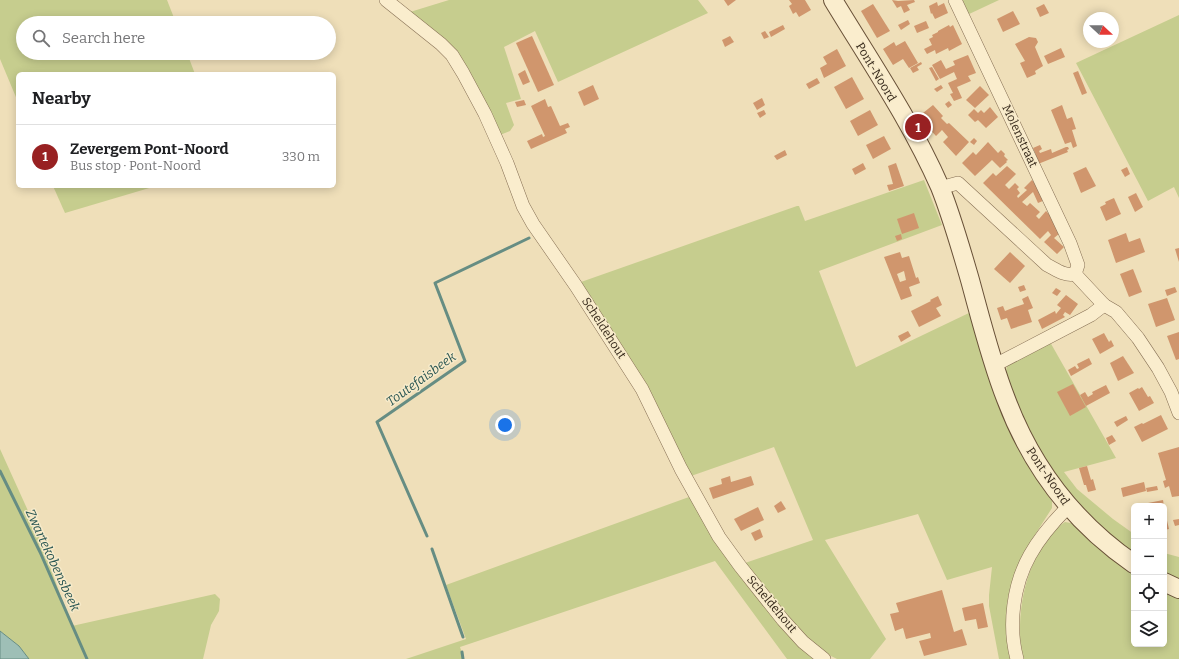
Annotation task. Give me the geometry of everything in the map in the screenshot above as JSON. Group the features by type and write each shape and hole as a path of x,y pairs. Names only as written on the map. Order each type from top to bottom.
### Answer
{"street":[{"name":"Scheldehout","path":"386,0 441,44 452,55 485,114 530,218 609,336 642,389 681,469 719,537 783,620 803,642 824,659"},
{"name":"Pont-Noord","path":"833,0 912,132 940,188 954,225 994,364 1008,404 1027,446 1051,484 1068,507 1112,549 1131,562"},
{"name":"Molenstraat","path":"955,0 1070,242 1078,265 1075,274"},
{"path":"940,188 958,183 1047,265 1061,273 1068,275 1075,274 1104,304 1116,312 1142,343 1161,374 1179,413"},
{"path":"994,364 1092,315 1104,304"},
{"path":"1017,659 1013,631 1013,612 1023,571 1030,555 1049,528 1068,507"},
{"path":"1167,583 1179,589"}],"green space":[{"path":"0,0 167,0 173,16 16,16 16,60 190,60 194,72 16,72 16,97 0,59"},
{"path":"449,0 698,0 708,13 558,82 535,31 504,47 521,99 506,103 514,125 510,131 500,135 490,110 456,54 410,12"},
{"path":"960,0 999,0 967,15"},
{"path":"1179,15 1179,198 1174,187 1148,201 1076,63 1108,48 1119,48 1119,43"},
{"path":"924,180 942,225 819,271 856,367 971,312 991,381 1005,421 1039,483 1052,501 1052,508 1031,541 1017,568 1008,597 1007,621 1010,659 999,659 989,606 992,567 947,580 918,514 825,540 886,639 870,659 837,659 827,654 807,637 788,617 745,563 813,540 774,447 691,476 647,387 581,282 797,206 799,206 805,221"},
{"path":"54,188 149,188 65,213"},
{"path":"1050,342 1116,458 1064,472 1077,489 1131,532 1131,555 1071,503 1032,444 1005,378 1007,365"},
{"path":"0,449 34,524 72,626 215,594 220,599 219,611 211,625 203,659 29,659 19,646 0,631"},
{"path":"689,497 816,659 787,659 715,561 460,647 464,659 406,659 466,639 446,585"},
{"path":"1065,522 1076,524 1107,554 1131,572 1131,647 1167,647 1167,592 1179,597 1179,659 1022,659 1020,617 1024,590 1033,564 1044,543"},
{"path":"1167,554 1179,557 1179,582 1167,576"}],"water":[{"path":"0,631 19,646 29,659 0,659"}],"building":[{"path":"724,0 736,0 728,6"},
{"path":"789,0 805,0 811,10 799,17 796,12 793,14 789,6 792,4"},
{"path":"892,0 914,0 915,2 907,5 910,10 904,13 901,6 897,8"},
{"path":"937,2 938,6 944,3 948,13 935,19 932,13 931,14 929,6"},
{"path":"873,4 890,31 877,38 861,11"},
{"path":"1044,4 1049,13 1040,17 1036,8"},
{"path":"1013,11 1020,24 1003,32 997,19"},
{"path":"908,20 910,24 901,30 898,25"},
{"path":"926,21 929,28 917,33 914,26"},
{"path":"783,25 785,29 771,37 769,32"},
{"path":"949,25 950,27 953,25 962,44 949,51 948,48 936,54 935,50 927,54 924,49 932,45 929,39 933,37 932,35"},
{"path":"765,31 769,37 764,39 761,33"},
{"path":"532,36 554,85 538,92 516,43"},
{"path":"730,36 734,42 725,47 722,40"},
{"path":"1029,37 1036,38 1038,42 1035,47 1043,66 1035,71 1036,74 1027,78 1020,63 1025,61 1015,44"},
{"path":"905,41 918,63 909,68 903,59 893,65 883,49 894,42 896,46"},
{"path":"1061,48 1065,57 1048,64 1044,56"},
{"path":"837,49 846,66 824,78 820,68 827,64 823,57"},
{"path":"968,55 976,73 968,76 971,81 957,87 962,98 954,101 950,94 953,93 948,83 957,79 954,72 940,79 932,65 941,60 946,69 955,65 953,61"},
{"path":"921,62 922,64 917,67 919,70 913,73 910,68"},
{"path":"932,67 939,79 936,81 929,68"},
{"path":"525,70 530,82 523,85 518,74"},
{"path":"1078,71 1087,93 1082,95 1073,73"},
{"path":"852,77 864,99 846,109 834,87"},
{"path":"817,78 820,83 809,89 806,84"},
{"path":"593,85 599,99 584,106 578,92"},
{"path":"941,85 943,88 937,92 934,89"},
{"path":"980,86 989,95 975,108 966,100"},
{"path":"762,98 765,105 757,110 753,103"},
{"path":"545,99 548,107 551,106 560,126 568,123 570,127 565,129 567,133 531,149 527,141 542,134 543,137 545,136 531,106"},
{"path":"524,100 526,105 517,107 515,102"},
{"path":"949,101 952,105 948,108 945,104"},
{"path":"933,105 943,116 941,118 947,124 949,123 969,142 956,156 943,142 948,137 942,130 936,136 925,124 929,120 923,113"},
{"path":"1062,105 1067,119 1072,117 1076,129 1072,130 1077,146 1073,148 1071,142 1065,144 1051,110"},
{"path":"990,107 998,117 986,128 978,120 975,122 968,115 974,109 978,113 981,110 984,113"},
{"path":"764,110 766,114 760,118 757,113"},
{"path":"870,110 878,125 858,136 850,121"},
{"path":"884,136 891,149 873,159 866,145"},
{"path":"974,138 977,141 974,145 970,142"},
{"path":"988,142 998,153 1001,150 1008,160 1000,168 992,160 975,176 962,163 973,152 976,155"},
{"path":"1040,145 1042,149 1039,151 1040,153 1051,149 1052,153 1066,147 1069,149 1067,150 1068,152 1038,164 1034,156 1036,155 1033,148"},
{"path":"785,150 787,155 777,160 774,156"},
{"path":"863,163 866,169 855,175 852,169"},
{"path":"896,163 904,186 889,191 887,185 893,184 888,166"},
{"path":"1007,166 1016,174 1005,185 1009,189 1015,183 1019,187 1017,189 1020,193 1017,196 1018,198 1027,190 1024,188 1032,180 1038,187 1045,200 1038,203 1033,192 1022,202 1027,206 1030,203 1040,212 1036,216 1039,219 1046,211 1052,217 1058,228 1056,229 1060,233 1054,238 1064,247 1057,254 1044,242 1051,235 1048,231 1040,239 983,183 993,173 996,176"},
{"path":"1086,167 1096,186 1081,193 1073,173"},
{"path":"1127,167 1130,174 1125,177 1121,170"},
{"path":"1136,193 1143,207 1135,212 1128,197"},
{"path":"1114,198 1121,214 1106,221 1100,207 1106,204 1105,202"},
{"path":"914,213 919,228 902,234 897,219"},
{"path":"1126,233 1129,242 1140,238 1145,252 1116,263 1108,240"},
{"path":"901,234 902,239 897,241 895,236"},
{"path":"1179,248 1179,262 1175,249"},
{"path":"900,252 902,258 909,256 916,278 918,277 920,283 909,287 912,296 901,300 884,257","holes":["904,271 906,280 900,282 897,274"]},
{"path":"1010,252 1025,266 1010,283 994,269"},
{"path":"1133,269 1142,292 1129,297 1120,274"},
{"path":"1024,285 1026,290 1020,292 1018,287"},
{"path":"1175,287 1177,292 1167,296 1165,290"},
{"path":"1056,288 1061,291 1057,296 1052,293"},
{"path":"1066,295 1078,304 1070,315 1065,312 1063,315 1065,317 1042,329 1038,320 1055,311 1056,314 1061,308 1057,305"},
{"path":"938,296 942,305 936,308 941,316 919,327 911,311"},
{"path":"1028,296 1033,308 1028,310 1032,322 1011,329 1007,318 1001,320 997,308 1003,306 1005,311 1024,304 1022,299"},
{"path":"1167,298 1175,320 1156,327 1148,304"},
{"path":"908,331 911,336 901,342 898,336"},
{"path":"1179,332 1179,359 1176,360 1167,336"},
{"path":"1104,333 1109,342 1111,340 1114,346 1100,354 1092,339"},
{"path":"1123,356 1134,373 1118,381 1110,363"},
{"path":"1089,358 1092,364 1071,376 1068,370 1075,366 1077,369 1079,368 1077,364"},
{"path":"1073,384 1086,407 1070,416 1057,392"},
{"path":"1106,385 1110,393 1086,406 1080,395 1085,392 1088,397 1093,394 1092,392"},
{"path":"1142,387 1154,403 1139,411 1129,393"},
{"path":"1161,415 1168,429 1142,442 1134,427"},
{"path":"1126,416 1128,420 1117,427 1114,422"},
{"path":"1112,435 1116,441 1109,445 1106,438"},
{"path":"1179,447 1179,496 1172,497 1169,486 1165,488 1163,481 1166,480 1158,453"},
{"path":"1087,466 1096,490 1088,492 1086,485 1084,485 1079,468"},
{"path":"730,476 731,482 751,476 754,485 713,499 709,488 722,484 721,479"},
{"path":"1144,482 1146,491 1123,497 1121,488"},
{"path":"1157,486 1158,490 1147,492 1146,488"},
{"path":"1163,500 1164,503 1148,503"},
{"path":"781,501 786,509 778,513 774,506"},
{"path":"758,507 764,520 741,531 734,519"},
{"path":"1179,519 1179,525 1175,526 1173,520"},
{"path":"760,529 763,537 755,541 751,533"},
{"path":"942,590 954,632 962,629 967,645 924,656 919,641 931,638 930,633 906,639 903,628 895,631 890,614 899,612 896,603"},
{"path":"983,603 988,627 978,629 976,619 965,621 962,608"}],"waterway":[{"name":"Toutefaisbeek","path":"427,536 377,422 465,361 435,283 529,238"},
{"name":"Zwartekobensbeek","path":"0,471 40,552 87,659"},
{"name":"Toutefaisbeek","path":"432,549 463,637"},
{"name":"Toutefaisbeek","path":"462,652 463,659"}],"place":[{"name":"Zevergem Pont-Noord","path":"918,127"}]}
